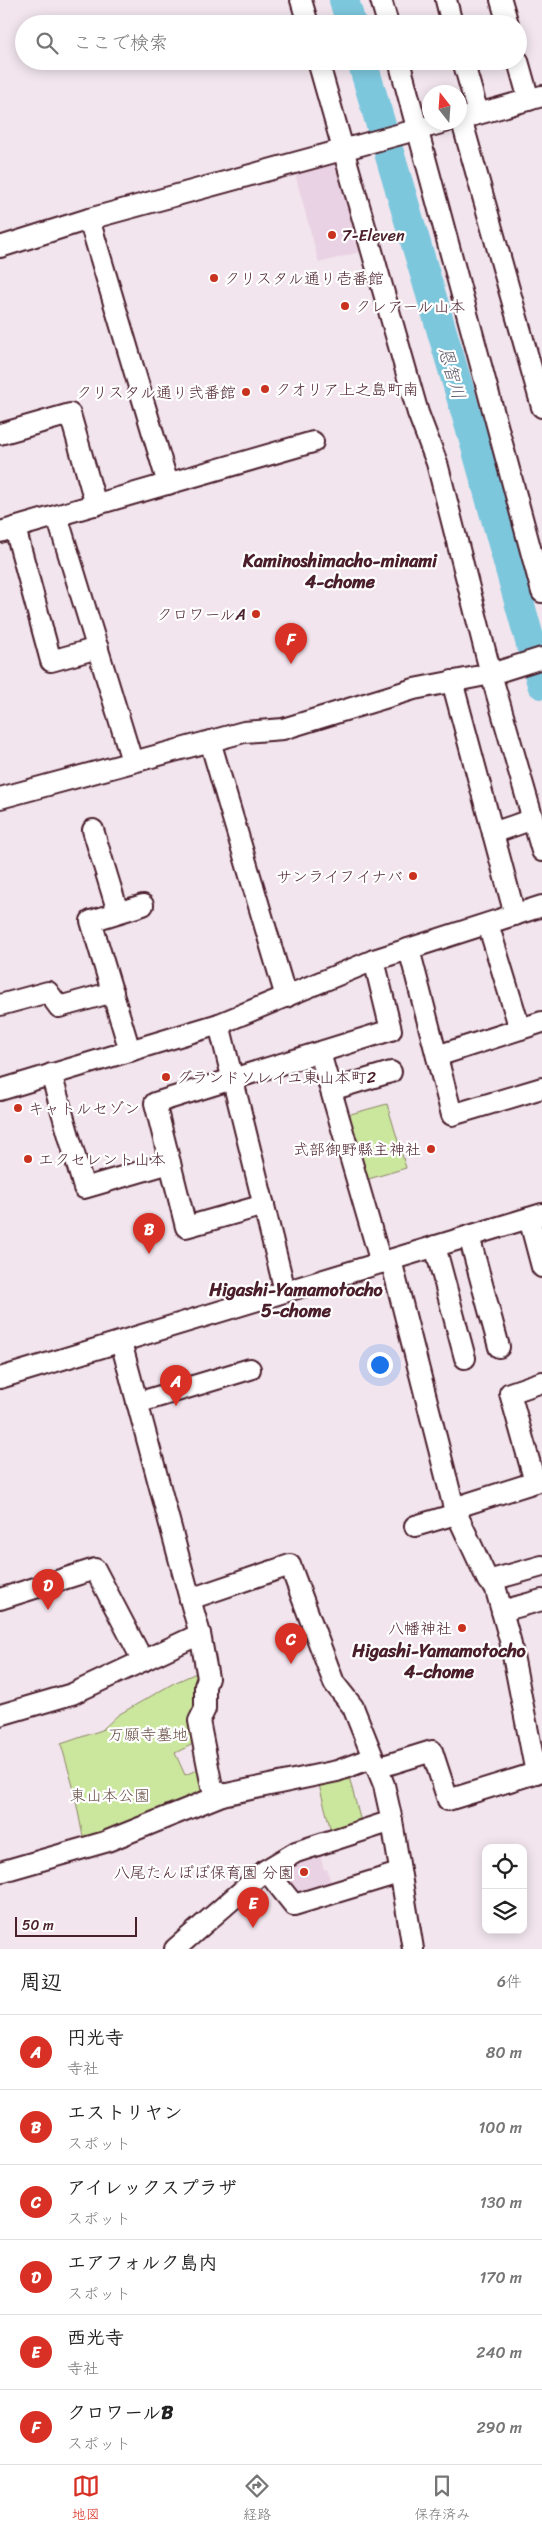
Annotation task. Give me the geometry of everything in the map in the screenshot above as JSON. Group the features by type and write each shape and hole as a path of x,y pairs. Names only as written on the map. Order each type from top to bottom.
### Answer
{"street":[{"path":"301,0 305,15"},
{"path":"380,0 385,15"},
{"path":"446,0 450,15"},
{"path":"501,0 505,15"},
{"path":"321,70 418,412 437,463 542,851"},
{"path":"400,70 414,131 542,592"},
{"path":"462,85 463,70"},
{"path":"467,116 535,98 522,70"},
{"path":"0,248 90,220 422,129"},
{"path":"465,130 537,373 542,406"},
{"path":"90,220 168,484"},
{"path":"0,434 70,414 96,505"},
{"path":"98,648 51,661 7,530 313,442"},
{"path":"57,516 132,761"},
{"path":"0,798 210,740 244,732 283,729 414,689 494,672 542,658"},
{"path":"452,682 515,915"},
{"path":"210,740 286,997"},
{"path":"492,832 532,819"},
{"path":"93,830 118,912"},
{"path":"130,1051 92,921 143,905"},
{"path":"1,1087 219,1024 374,960 542,906"},
{"path":"488,924 520,1029"},
{"path":"409,948 452,1115 542,1088"},
{"path":"264,1205 186,1227 155,1103 233,1081 391,1030 374,960"},
{"path":"0,1005 48,992 59,1007 113,992"},
{"path":"437,1056 542,1022"},
{"path":"219,1024 285,1290"},
{"path":"320,1053 386,1261 455,1511 488,1581 542,1566"},
{"path":"331,1090 391,1072"},
{"path":"51,1074 84,1188 170,1163"},
{"path":"0,1378 285,1290 535,1216 542,1267"},
{"path":"469,1236 499,1347"},
{"path":"435,1246 465,1358"},
{"path":"121,1342 200,1634 208,1678 205,1709 199,1721 212,1787 222,1796"},
{"path":"137,1403 250,1369"},
{"path":"415,1526 539,1481 510,1393 542,1382"},
{"path":"190,1600 290,1565 334,1683 353,1707 384,1786 392,1821 399,1873 413,1949"},
{"path":"0,1600 95,1569 143,1661"},
{"path":"0,1872 105,1842 222,1796 432,1751 448,1800 539,1772 493,1579"},
{"path":"502,1611 542,1600"},
{"path":"0,1715 72,1694 200,1634"},
{"path":"175,1949 266,1870 296,1852 392,1821"},
{"path":"266,1870 294,1905 399,1873"}],"shaded area":[{"path":"342,161 367,250 319,263 295,174"},
{"name":"八尾たんぽぽ保育園 分園","path":"318,1848 324,1870 327,1869 332,1887 296,1895 280,1874 280,1866"}],"green space":[{"path":"387,1104 406,1168 365,1180 347,1115"},
{"path":"203,1670 199,1741 175,1753 185,1775 204,1767 210,1793 84,1842 73,1786 61,1744 102,1730 118,1715 174,1683"},
{"path":"348,1773 362,1826 332,1835 318,1781"}],"waterway":[{"name":"恩智川","path":"344,0 348,15"},
{"name":"恩智川","path":"365,70 476,447 542,684"}],"place":[{"name":"7-Eleven","path":"332,235"},
{"name":"クリスタル通り壱番館","path":"214,278"},
{"name":"クレアール山本","path":"345,306"},
{"name":"クオリア上之島町南","path":"265,389"},
{"name":"クリスタル通り弐番館","path":"246,392"},
{"name":"クロワールA","path":"256,614"},
{"name":"クロワールB","path":"291,664"},
{"name":"サンライフイナバ","path":"413,876"},
{"name":"グランドソレイユ東山本町2","path":"166,1077"},
{"name":"キャトルセゾン","path":"18,1108"},
{"name":"式部御野縣主神社","path":"431,1149"},
{"name":"エクセレント山本","path":"28,1159"},
{"name":"エストリヤン","path":"149,1254"},
{"name":"円光寺","path":"176,1406"},
{"name":"エアフォルク島内","path":"48,1610"},
{"name":"八幡神社","path":"462,1628"},
{"name":"アイレックスプラザ","path":"291,1664"},
{"name":"八尾たんぽぽ保育園 分園","path":"304,1872"},
{"name":"西光寺","path":"253,1928"}],"district":[{"name":"Kaminoshimacho-minami 4-chome","path":"340,571"},
{"name":"Higashi-Yamamotocho 5-chome","path":"296,1300"},
{"name":"Higashi-Yamamotocho 4-chome","path":"439,1661"}],"park label":[{"name":"万願寺墓地","path":"148,1734"},
{"name":"東山本公園","path":"110,1795"}]}
